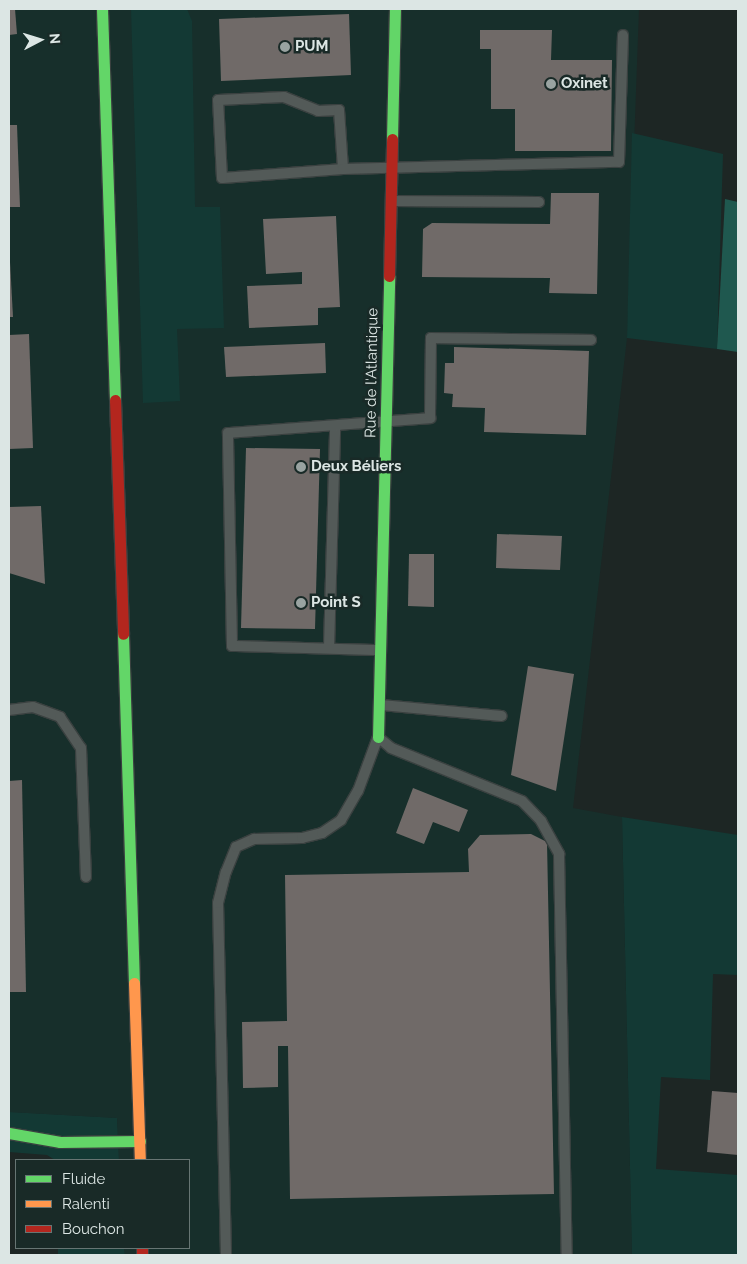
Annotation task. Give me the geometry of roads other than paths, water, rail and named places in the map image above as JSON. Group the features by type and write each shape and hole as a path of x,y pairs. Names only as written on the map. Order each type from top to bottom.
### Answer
{"main road":[{"path":"102,9 140,1159"},
{"name":"Rue de l'Atlantique","path":"378,737 382,650 395,9"},
{"path":"9,1132 60,1142 140,1141"}],"lane":[{"path":"343,169 339,110 318,111 284,97 218,100 222,178 392,166 619,162 622,35"},
{"path":"391,201 539,202"},
{"path":"382,650 232,646 228,433 335,427 386,418 430,418 431,338 591,340"},
{"path":"329,648 335,427"},
{"path":"379,705 502,716"},
{"path":"9,710 33,707 60,717 81,748 86,877"},
{"path":"226,1255 218,903 226,872 236,848 254,839 322,833 341,820 358,791 378,737 391,748 522,801 541,821 559,854 567,1255"}],"place":[{"name":"PUM","path":"285,47"},
{"name":"Oxinet","path":"551,84"},
{"name":"Deux Béliers","path":"301,467"},
{"name":"Point S","path":"301,603"}]}
